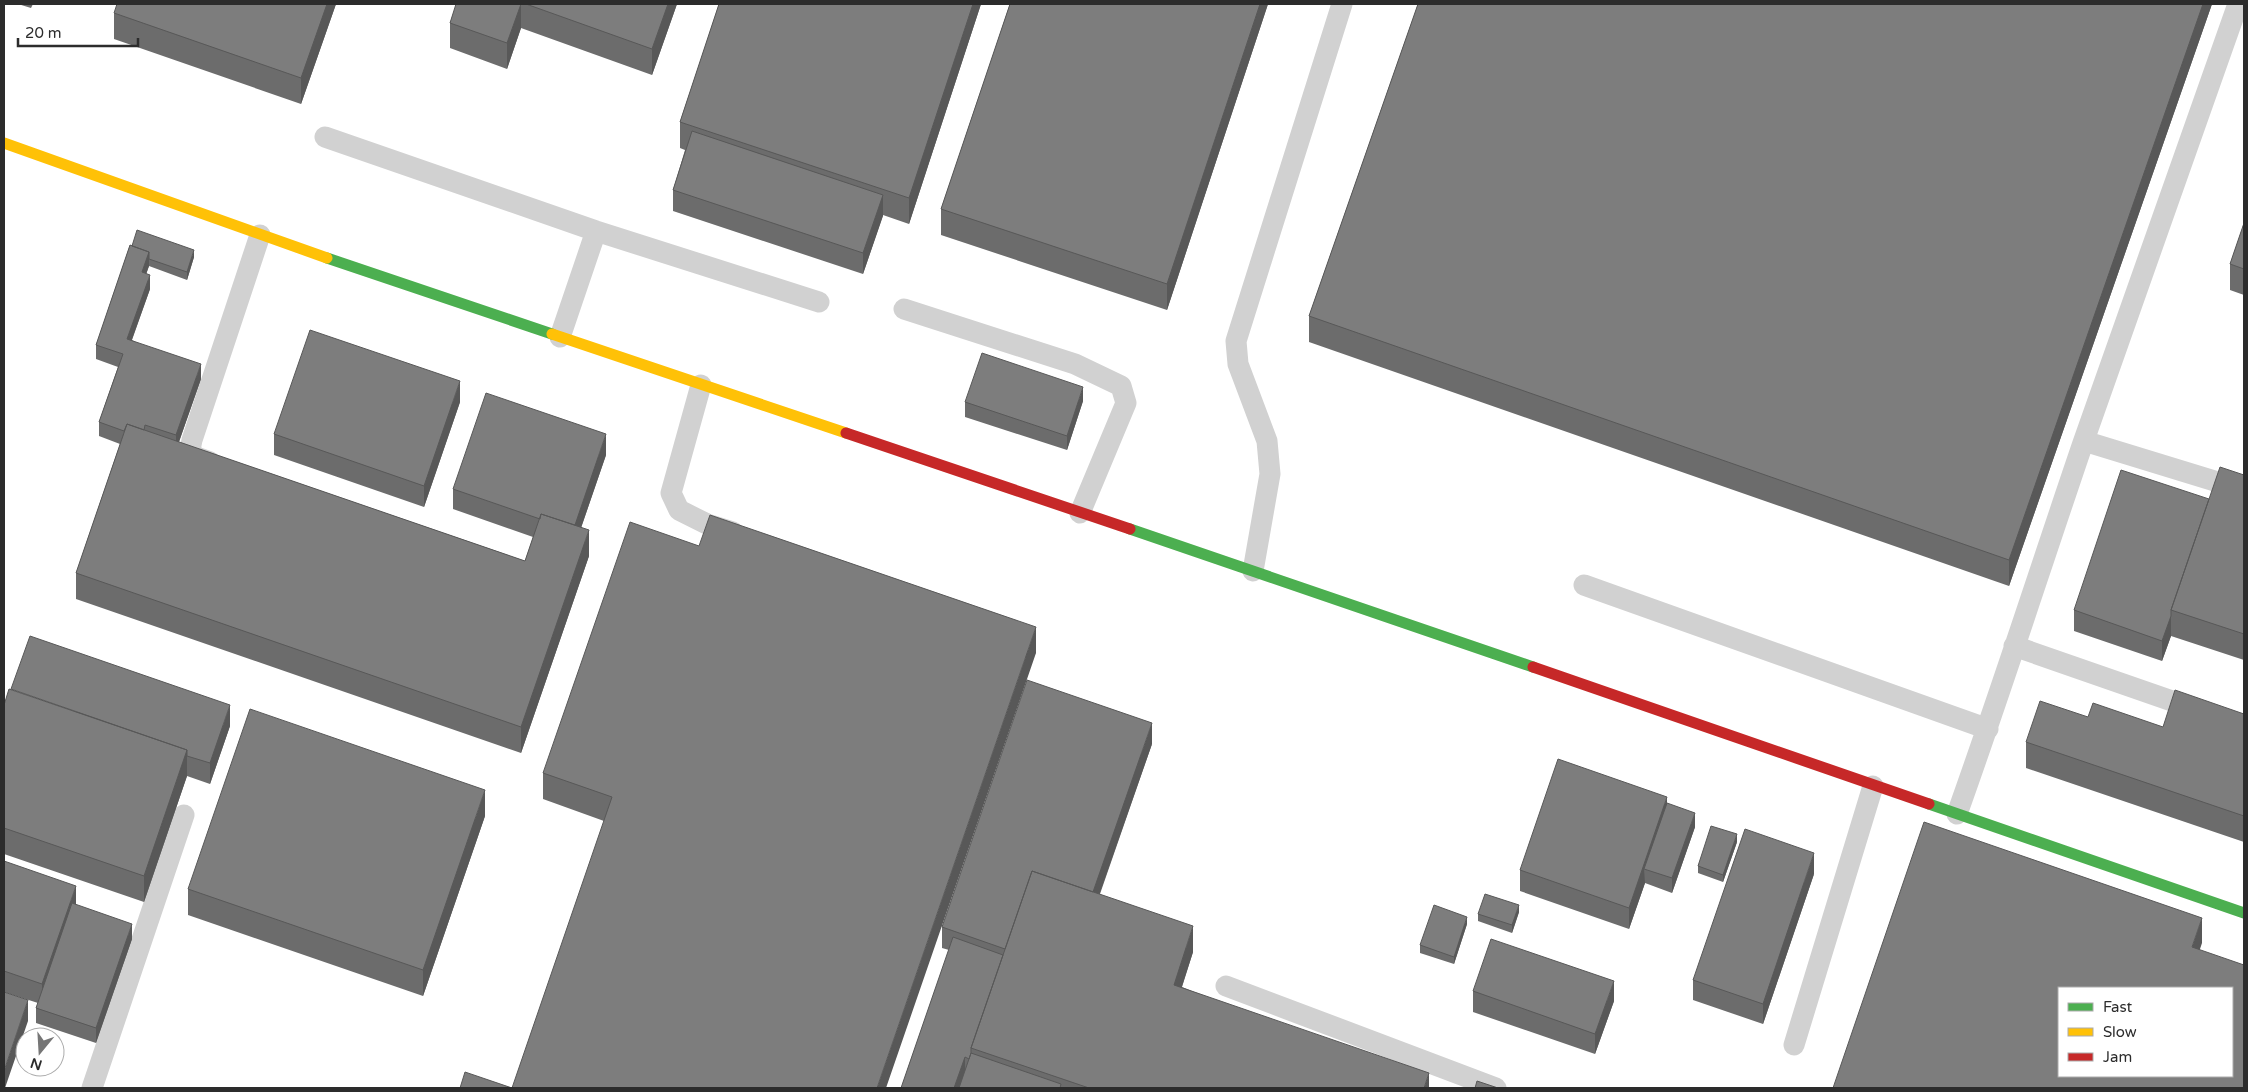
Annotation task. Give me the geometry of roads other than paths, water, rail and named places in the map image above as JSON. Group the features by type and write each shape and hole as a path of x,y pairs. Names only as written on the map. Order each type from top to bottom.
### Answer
{"street":[{"path":"4,143 260,235 1253,570 2244,913"}],"lane":[{"path":"1253,570 1270,474 1267,441 1238,364 1236,341 1342,4"},
{"path":"1957,814 1988,729 2014,646 2084,441 2238,4"},
{"path":"326,137 596,231 819,302"},
{"path":"560,337 596,231"},
{"path":"233,470 196,458 190,450 260,235"},
{"path":"904,309 1076,364 1120,386 1126,403 1080,513"},
{"path":"701,385 671,493 679,510 707,524 753,538"},
{"path":"2084,441 2244,490"},
{"path":"1584,585 1988,729"},
{"path":"2014,646 2244,726"},
{"path":"1794,1046 1873,786"},
{"path":"92,1088 184,815"},
{"path":"1226,986 1450,1080 1496,1088"}]}
